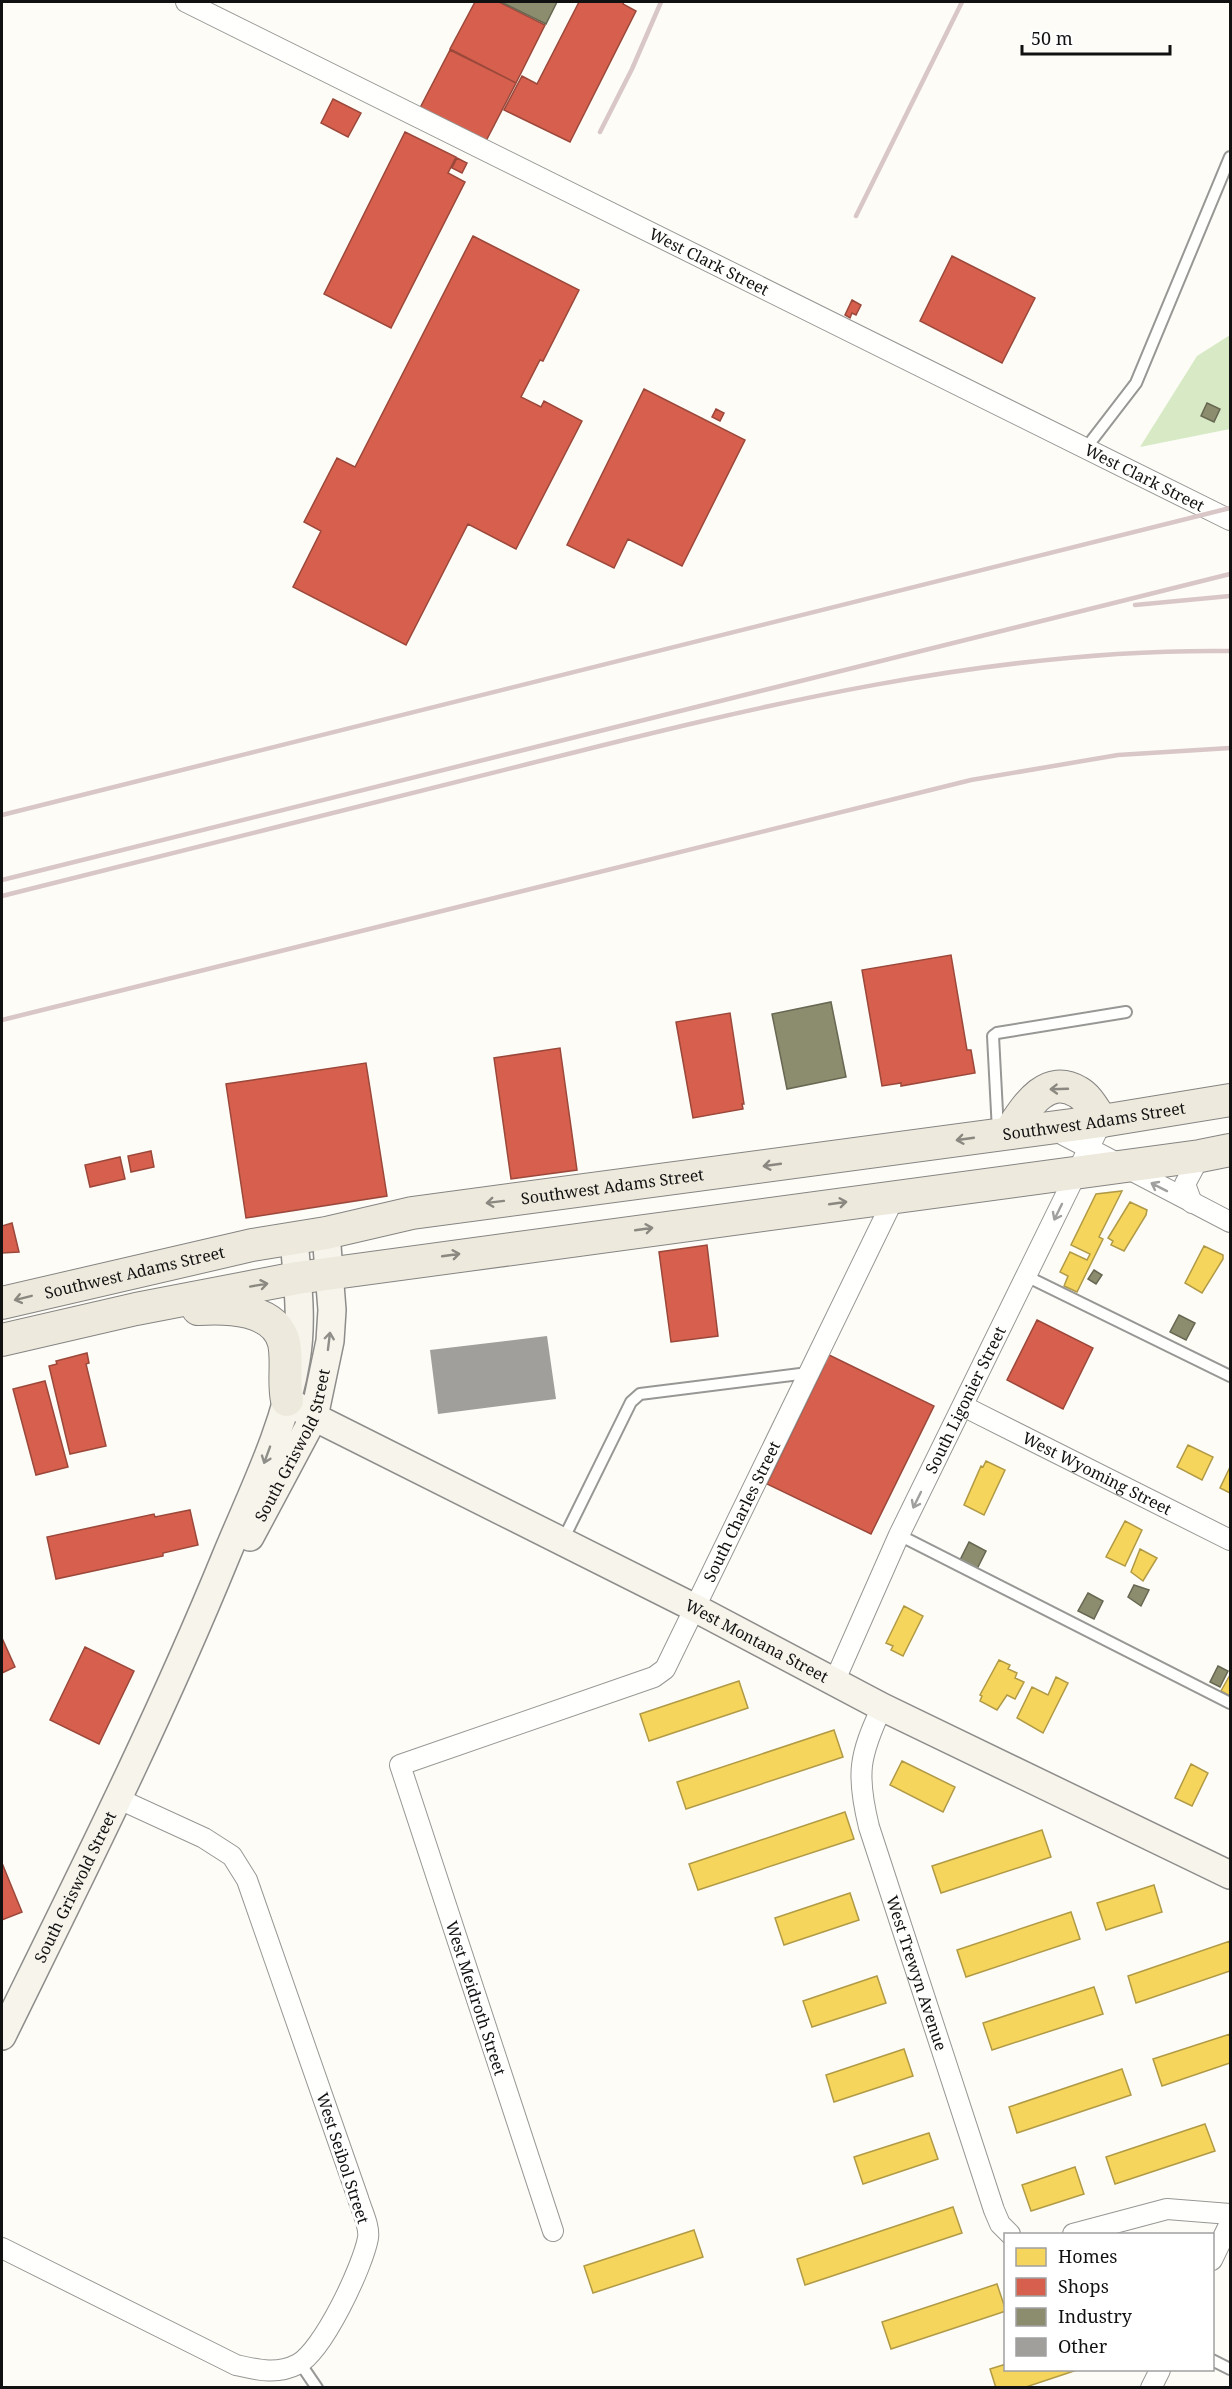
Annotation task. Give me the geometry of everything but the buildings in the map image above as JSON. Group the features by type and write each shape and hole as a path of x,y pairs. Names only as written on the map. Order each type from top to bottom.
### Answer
{"main road":[{"path":"1003,1134 1029,1103 1046,1089 1066,1088 1077,1091 1102,1121"},
{"name":"Southwest Adams Street","path":"2,1303 233,1250 326,1233 412,1213 1102,1121 1230,1100"},
{"path":"2,1340 98,1317 297,1278 896,1196 1083,1160 1118,1166 1200,1156 1230,1149"},
{"path":"98,1317 204,1308 240,1311 258,1316 274,1326 284,1342 287,1400"}],"street":[{"name":"West Clark Street","path":"186,2 1230,520"},
{"name":"South Ligonier Street","path":"835,1680 900,1535 1102,1121"},
{"path":"1050,1128 1083,1160"},
{"path":"1192,1203 1185,1184 1200,1156"},
{"path":"1118,1166 1230,1222"},
{"name":"South Charles Street","path":"400,1766 654,1677 665,1669 896,1196"},
{"name":"South Griswold Street","path":"192,1640 314,1417 330,1341 332,1310 326,1233"},
{"name":"South Griswold Street","path":"4,2022 119,1799 192,1640 262,1470 287,1400 299,1339 294,1238"},
{"name":"West Montana Street","path":"287,1400 314,1417 695,1608 835,1680 882,1707 1230,1875"},
{"name":"West Wyoming Street","path":"963,1406 1230,1540"},
{"name":"West Trewyn Avenue","path":"882,1707 861,1757 861,1797 994,2210 1000,2224 1008,2233"},
{"name":"West Meidroth Street","path":"400,1766 553,2230"},
{"name":"West Seibol Street","path":"2,2248 236,2365 265,2372 285,2369 300,2363 319,2346 359,2268 369,2235 247,1880 232,1856 204,1838 119,1799"},
{"path":"1080,2233 1167,2209 1230,2214"},
{"path":"1214,2256 1230,2223"},
{"path":"1151,2388 1160,2371"}],"lane":[{"path":"1086,448 1136,383 1230,157"},
{"path":"1003,1134 993,1036 997,1033 1126,1012"},
{"path":"1026,1276 1230,1376"},
{"path":"562,1542 631,1402 640,1394 808,1373"},
{"path":"900,1535 1230,1703"},
{"path":"1214,2361 1230,2369"},
{"path":"300,2363 317,2388"}],"green space":[{"path":"1230,335 1230,429 1140,447 1197,356"}],"railway":[{"path":"600,132 632,69 661,2"},
{"path":"856,216 962,2"},
{"path":"2,815 1230,508"},
{"path":"2,880 1230,574"},
{"path":"1135,605 1230,596"},
{"path":"2,896 614,742 788,702 964,670 1053,659 1141,653 1230,651"},
{"path":"2,1020 971,780 1118,755 1230,748"}]}
